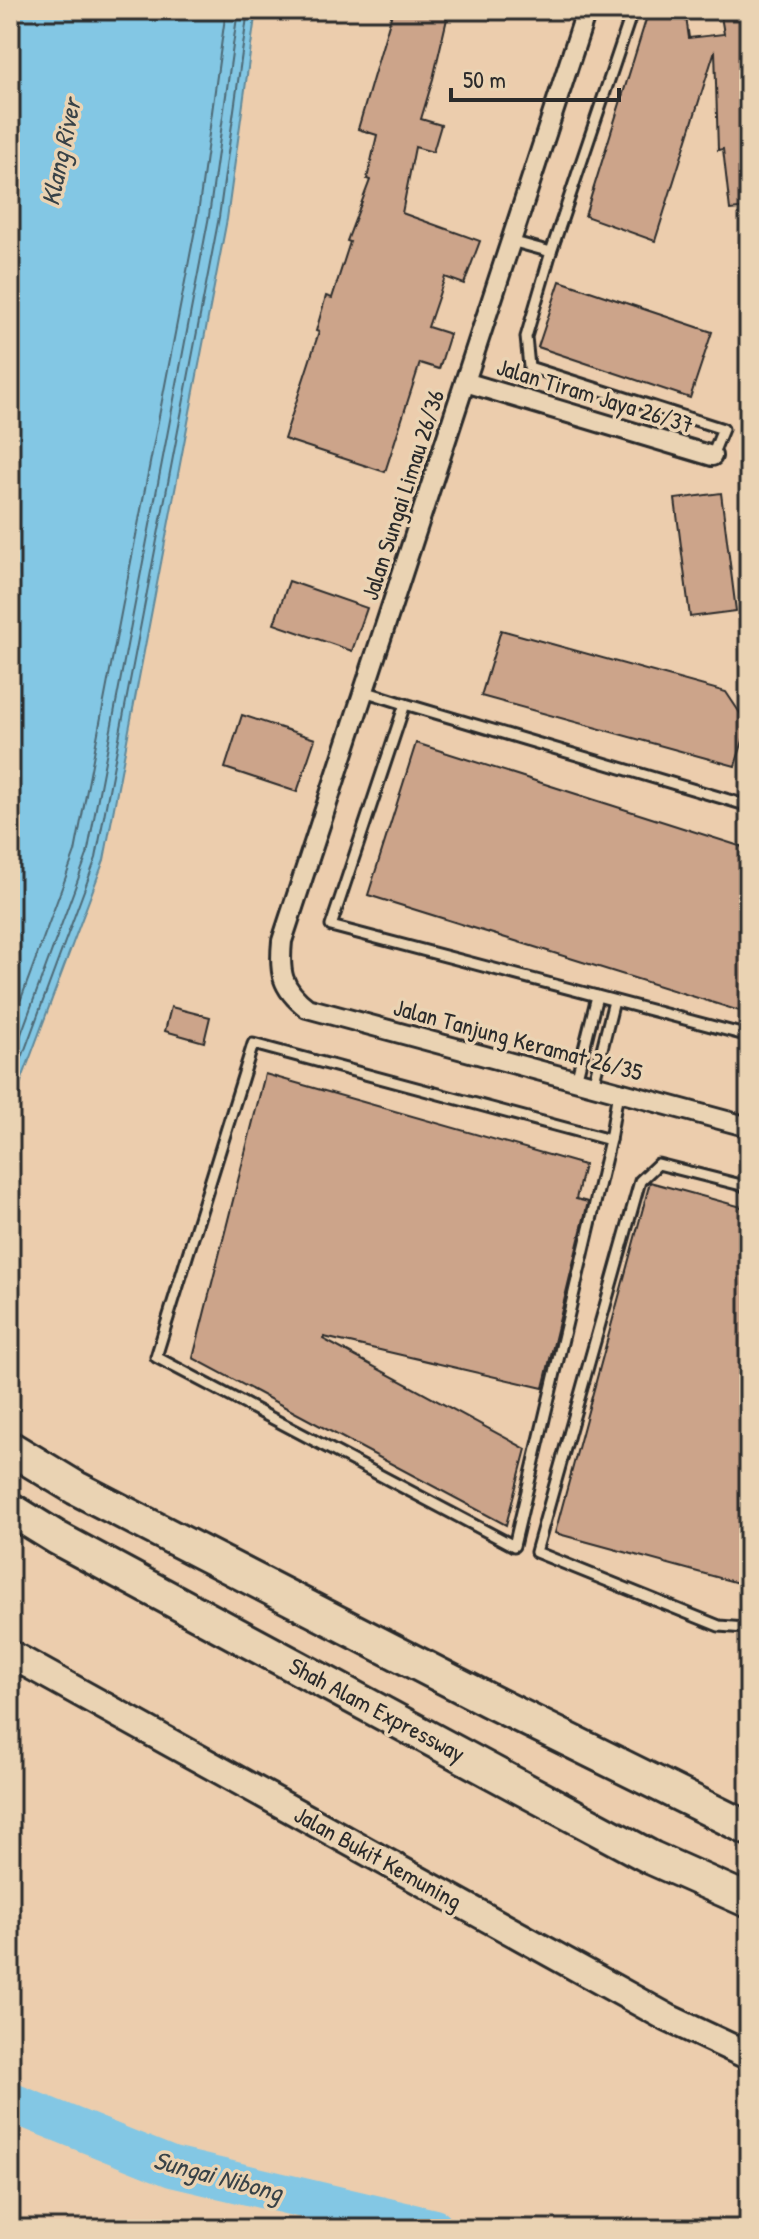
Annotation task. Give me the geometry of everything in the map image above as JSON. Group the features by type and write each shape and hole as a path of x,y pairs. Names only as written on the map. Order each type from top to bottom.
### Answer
{"highway":[{"path":"10,1448 76,1488 490,1701 749,1829"},
{"name":"Shah Alam Expressway","path":"10,1509 57,1538 652,1858 749,1901"}],"main road":[{"name":"Jalan Bukit Kemuning","path":"12,1655 668,2018 749,2056"}],"street":[{"name":"Jalan Sungai Limau 26/36","path":"285,985 280,965 282,941 583,21"},
{"name":"Jalan Tiram Jaya 26/37","path":"465,382 712,456"},
{"name":"Jalan Tanjung Keramat 26/35","path":"285,985 296,1000 307,1008 749,1127"}],"lane":[{"path":"631,15 551,252 526,337 529,367 723,429 712,456"},
{"path":"511,241 551,252"},
{"path":"364,691 749,806"},
{"path":"405,704 331,926 749,1036"},
{"path":"584,1083 597,996"},
{"path":"584,1083 614,1001"},
{"path":"610,1140 253,1044 156,1357 514,1546 610,1140 618,1092"},
{"path":"749,1187 658,1164 640,1181 536,1552 719,1626 745,1628 749,1625"}],"water":[{"name":"Klang River","path":"10,10 256,10 227,219 104,860 10,1111"}],"building":[{"path":"393,10 449,10 421,119 441,125 433,152 415,147 402,213 480,241 464,284 445,277 428,327 450,334 439,369 420,363 385,472 284,439 319,332 316,331 326,296 332,298 350,242 347,241 370,180 367,179 377,135 358,129"},
{"path":"649,10 685,10 689,38 724,34 720,10 749,10 749,208 730,210 723,149 718,150 715,50 655,241 585,216"},
{"path":"560,281 712,332 690,398 538,347"},
{"path":"721,493 736,611 690,617 675,499"},
{"path":"289,581 367,608 352,651 274,624"},
{"path":"501,630 726,692 748,725 735,766 481,696"},
{"path":"242,715 315,739 297,792 225,768"},
{"path":"416,743 749,849 749,1014 368,895"},
{"path":"171,1007 210,1017 204,1042 165,1031"},
{"path":"265,1074 584,1165 576,1199 588,1202 543,1388 323,1339 526,1449 506,1525 193,1358"},
{"path":"650,1182 749,1209 749,1586 555,1533"}],"waterway":[{"name":"Sungai Nibong","path":"10,2102 172,2167 434,2229"}]}
